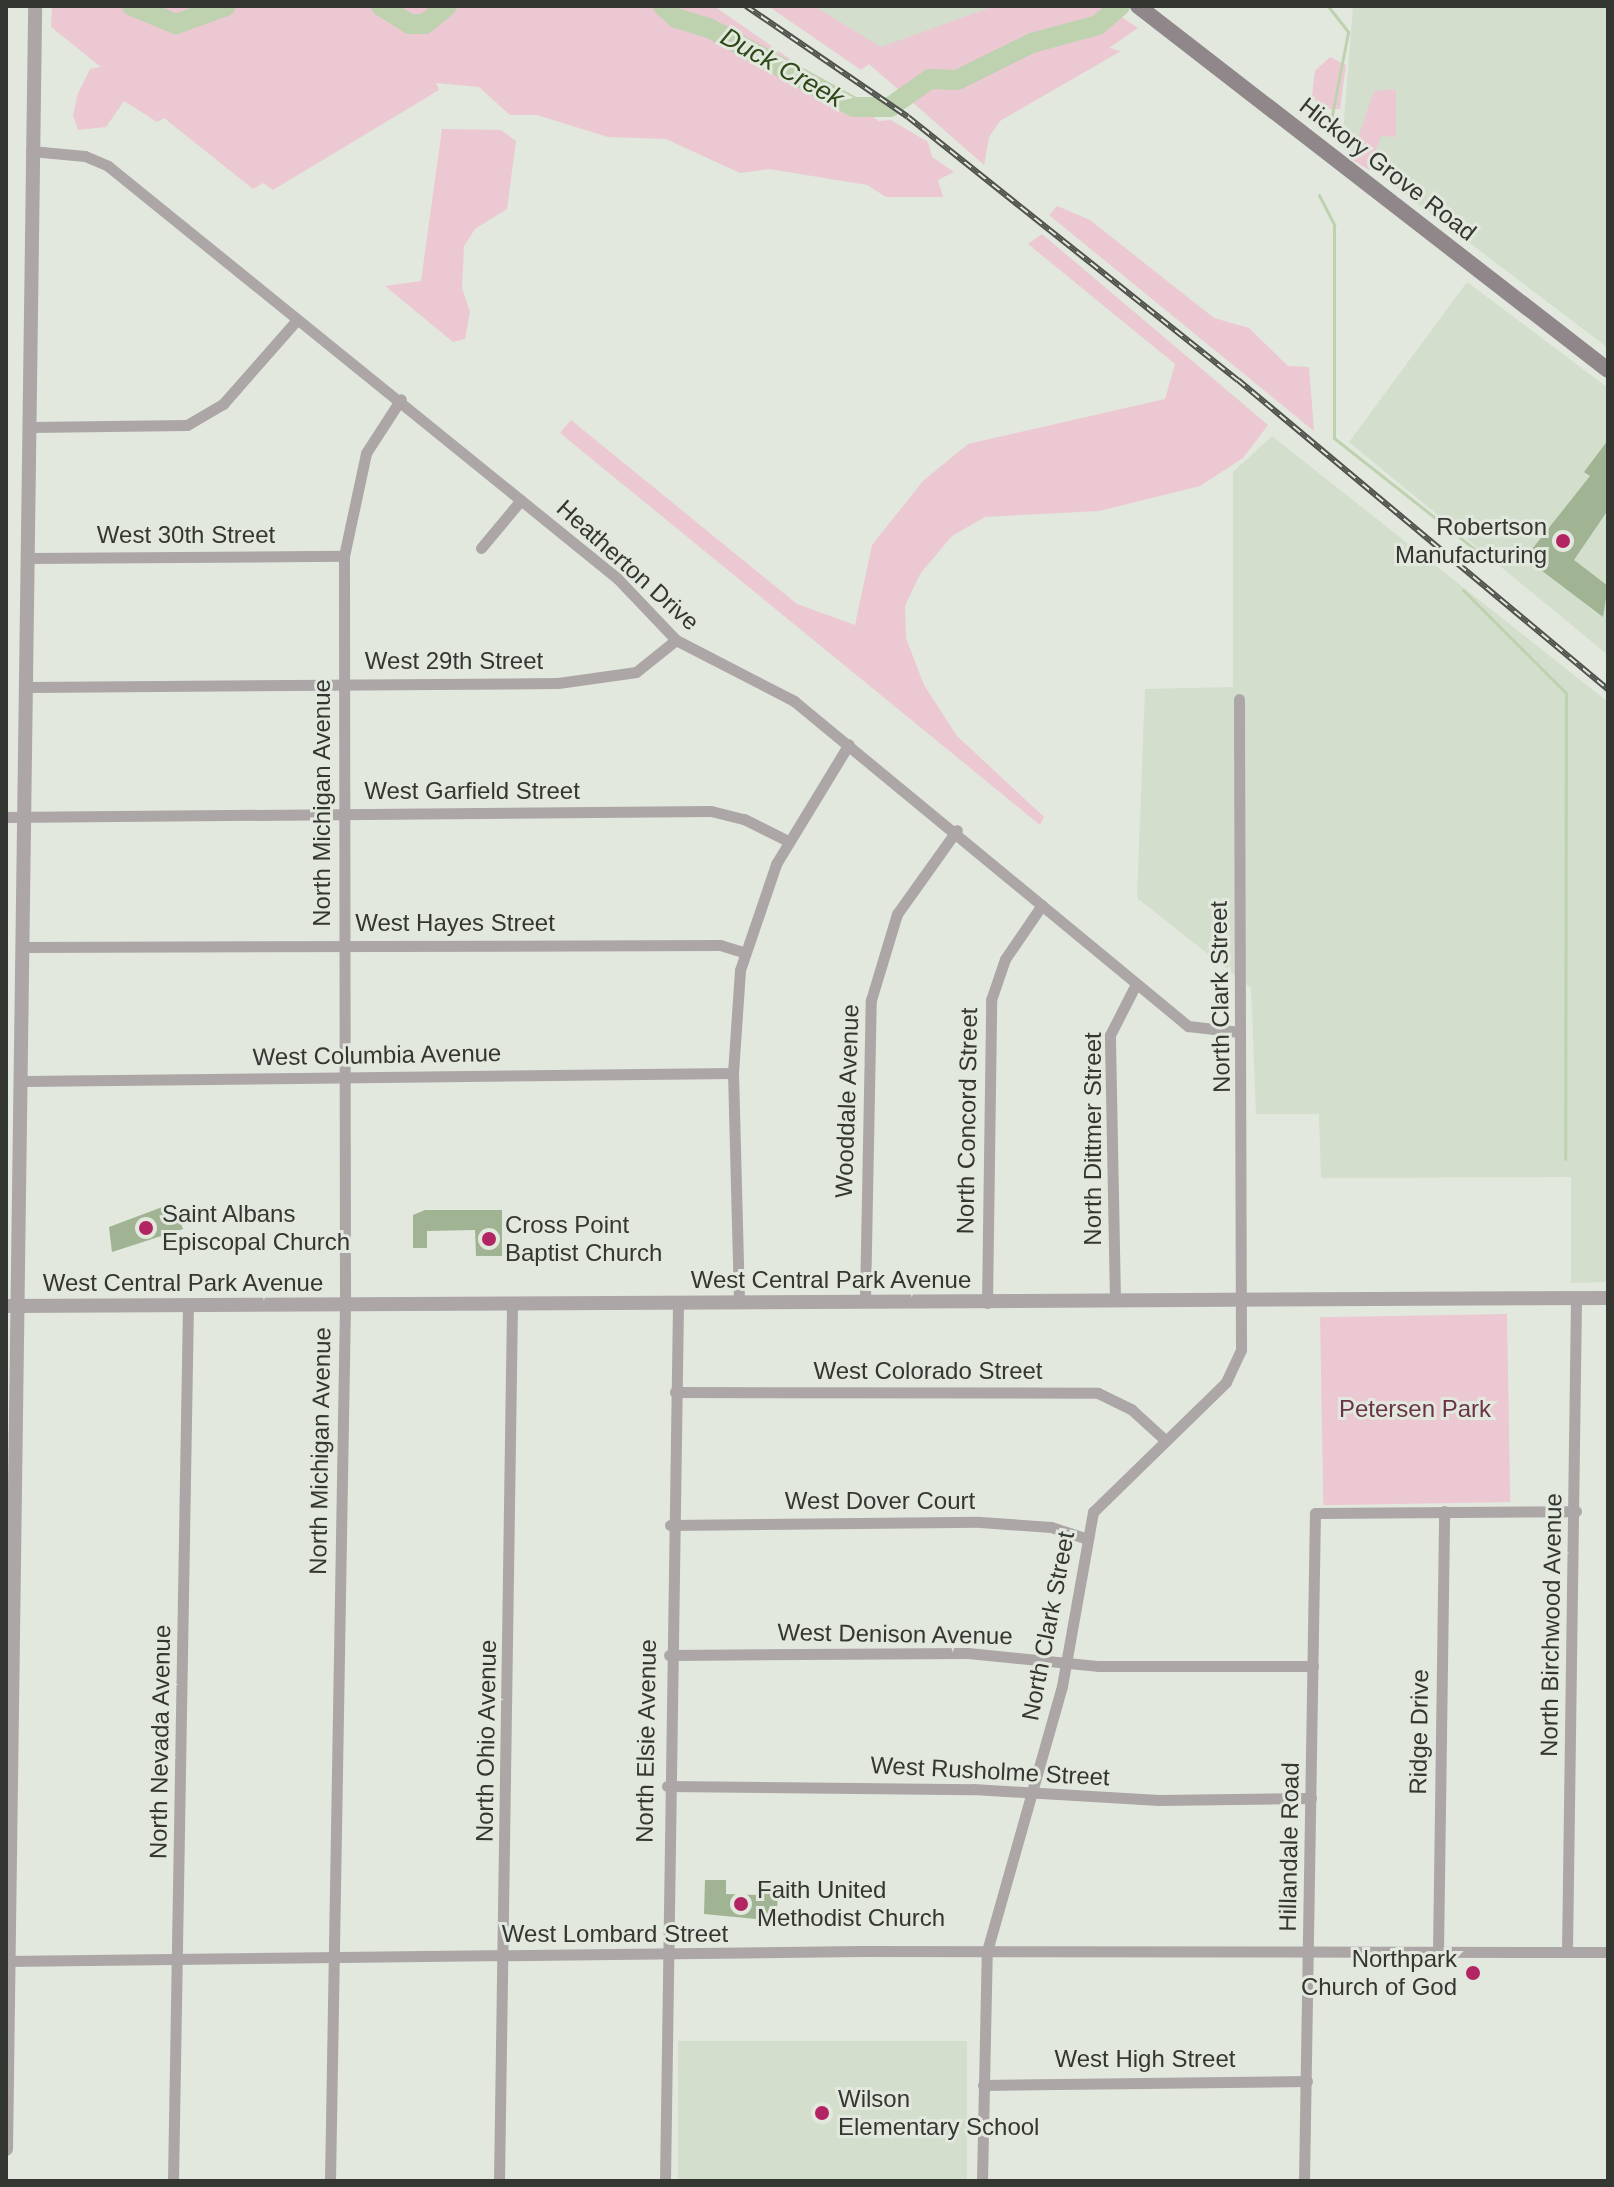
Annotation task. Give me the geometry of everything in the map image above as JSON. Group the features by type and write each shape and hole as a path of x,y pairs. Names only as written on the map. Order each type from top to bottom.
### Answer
{"main road":[{"name":"Hickory Grove Road","path":"1138,6 1608,370"}],"street":[{"path":"6,2149 10,1306 22,1081 35,6"},
{"name":"Heatherton Drive","path":"31,151 85,156 108,166 296,321 401,399 617,578 676,640 794,701 957,830 1188,1026 1240,1032"},
{"path":"31,427 187,425 223,404 296,321"},
{"name":"North Michigan Avenue","path":"330,2181 345,1305 344,556 366,453 401,399"},
{"path":"481,548 521,500"},
{"name":"West 30th Street","path":"28,558 344,556"},
{"name":"West 29th Street","path":"27,687 606,678 636,672 676,640"},
{"name":"North Clark Street","path":"982,2181 987,1951 1067,1664 1087,1539 1104,1497 1226,1382 1241,1350 1244,1299 1239,699"},
{"path":"739,1301 733,1073 743,952 788,841 849,744"},
{"name":"West Garfield Street","path":"6,817 711,811 744,819 788,841"},
{"name":"Wooddale Avenue","path":"865,1300 871,1000 897,914 957,830"},
{"name":"North Concord Street","path":"987,1303 991,1000 1005,959 1042,905"},
{"name":"West Hayes Street","path":"22,947 720,945 743,952"},
{"name":"North Dittmer Street","path":"1115,1300 1110,1035 1136,984"},
{"name":"West Columbia Avenue","path":"22,1081 733,1073"},
{"name":"North Birchwood Avenue","path":"1567,1952 1576,1511 1576,1298"},
{"name":"West Central Park Avenue","path":"10,1306 1608,1298"},
{"name":"North Elsie Avenue","path":"665,2181 670,1525 678,1301"},
{"name":"North Ohio Avenue","path":"499,2181 512,1302"},
{"name":"North Nevada Avenue","path":"173,2181 188,1305"},
{"name":"West Colorado Street","path":"675,1392 1098,1393 1131,1409 1165,1440"},
{"path":"1444,1511 1576,1511"},
{"name":"Hillandale Road","path":"1304,2181 1315,1513 1444,1511"},
{"name":"Ridge Drive","path":"1438,1952 1444,1511"},
{"name":"West Dover Court","path":"670,1525 980,1522 1051,1527 1087,1539"},
{"name":"West Denison Avenue","path":"669,1655 968,1653 1067,1664 1313,1666"},
{"name":"West Rusholme Street","path":"667,1786 1311,1798"},
{"name":"West Lombard Street","path":"8,1961 666,1957 987,1951 1608,1952"},
{"name":"West High Street","path":"983,2085 1307,2081"}],"shaded area":[{"path":"787,6 994,6 859,56"},
{"path":"1353,6 1608,6 1608,348 1342,146"},
{"path":"1467,282 1608,388 1608,655 1349,442"},
{"path":"1272,436 1608,702 1608,1282 1571,1283 1571,1177 1321,1178 1319,1114 1256,1114 1251,988 1137,898 1145,689 1233,687 1233,472"},
{"name":"Wilson Elementary School","path":"678,2041 967,2041 967,2181 678,2181"}],"green space":[{"path":"52,6 714,6 879,121 891,120 928,142 932,157 954,172 938,180 943,197 886,197 867,185 769,169 740,173 666,139 608,137 537,115 510,115 479,87 436,83 439,90 273,190 263,183 253,189 164,118 157,122 124,101 106,127 78,130 73,115 78,93 90,69 101,67 51,27"},
{"path":"768,6 814,6 881,47 994,6 1105,6 1138,28 1109,48 1121,51 1000,121 989,137 984,165 869,64 861,70"},
{"path":"1330,57 1346,65 1340,109 1321,109 1312,95 1315,71"},
{"path":"1396,89 1396,137 1381,136 1369,170 1351,159 1374,91"},
{"path":"442,129 501,130 516,141 507,209 475,229 464,246 462,288 470,312 465,339 453,342 385,286 421,281"},
{"path":"1057,206 1090,220 1214,318 1249,328 1288,366 1309,367 1314,431 1049,215"},
{"path":"1042,234 1268,425 1243,458 1200,486 1099,511 985,517 952,536 920,574 905,606 906,638 924,685 957,736 1044,817 1040,825 560,433 571,420 797,604 855,625 872,545 923,481 968,444 1165,399 1175,364 1028,244"},
{"name":"Petersen Park","path":"1507,1314 1510,1502 1323,1505 1320,1317"}],"building":[{"name":"Robertson Manufacturing","path":"1608,440 1608,510 1574,560 1608,586 1603,617 1525,558 1590,476 1584,472"},
{"name":"Saint Albans Episcopal Church","path":"173,1203 183,1229 112,1252 109,1227"},
{"name":"Cross Point Baptist Church","path":"425,1210 502,1210 502,1256 476,1256 475,1230 427,1231 427,1248 413,1248 413,1215"},
{"name":"Faith United Methodist Church","path":"705,1880 726,1880 726,1894 756,1895 756,1884 778,1884 777,1921 704,1914"}],"waterway":[{"name":"Duck Creek","path":"132,6 176,24 226,6"},
{"name":"Duck Creek","path":"381,6 410,24 425,24 447,6"},
{"name":"Duck Creek","path":"663,6 676,18 709,28 854,107 890,107 930,79 957,80 1032,43 1098,25 1120,6"},
{"path":"1328,6 1348,32 1331,120"},
{"path":"1319,195 1334,225 1334,438 1487,559"},
{"path":"1463,590 1566,693 1565,1159"}],"railway":[{"path":"746,6 908,117 1238,380 1608,689"}],"place":[{"name":"Robertson Manufacturing","path":"1563,541"},
{"name":"Saint Albans Episcopal Church","path":"146,1228"},
{"name":"Cross Point Baptist Church","path":"489,1239"},
{"name":"Faith United Methodist Church","path":"741,1904"},
{"name":"Northpark Church of God","path":"1473,1973"},
{"name":"Wilson Elementary School","path":"822,2113"}]}
